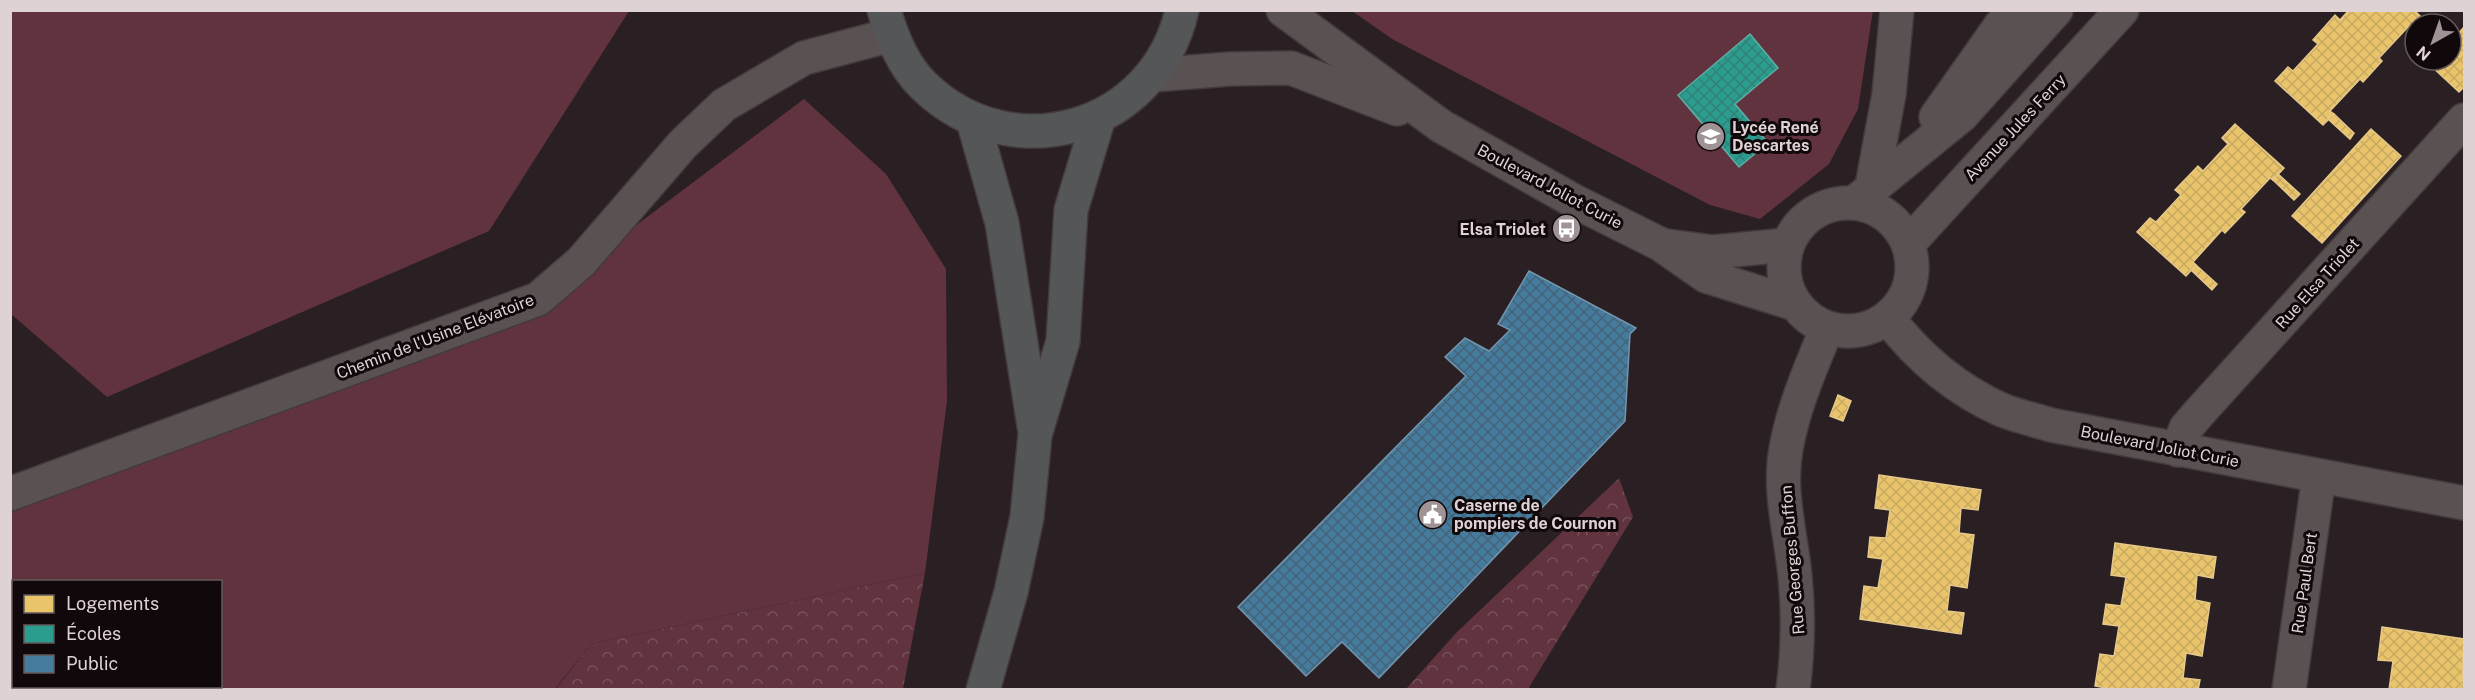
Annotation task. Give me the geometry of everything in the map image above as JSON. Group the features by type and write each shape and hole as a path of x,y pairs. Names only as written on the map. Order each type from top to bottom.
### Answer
{"main road":[{"path":"887,22 905,61 923,85 947,105 973,120 1006,129 1049,131 1075,126 1119,106 1152,75 1168,51 1182,10"},
{"path":"983,690 1011,592 1027,517 1035,435 1063,341 1071,210 1099,117"},
{"path":"973,120 1002,223 1035,435"}],"street":[{"name":"Boulevard Joliot Curie","path":"1283,10 1441,126 1574,201 1660,244 1706,276 1795,304"},
{"path":"1863,195 1889,94 1897,10"},
{"path":"1909,156 1995,34 2015,10"},
{"path":"1863,195 1873,208 1899,229 1908,244 1912,257 1910,284 1905,297 1888,318 1872,327 1855,332 1837,331 1812,320 1795,304 1786,286 1783,265 1787,245 1795,230 1806,218 1820,209 1863,195 1962,115 2056,10"},
{"name":"Avenue Jules Ferry","path":"1908,244 2122,10"},
{"name":"Chemin de l'Usine Elévatoire","path":"10,494 538,299 581,262 683,144 724,105 804,58 887,22"},
{"name":"Boulevard Joliot Curie","path":"1152,75 1230,69 1291,68 1441,126"},
{"name":"Rue Elsa Triolet","path":"2178,450 2186,428 2198,414 2464,120"},
{"name":"Boulevard Joliot Curie","path":"1660,244 1713,252 1787,245"},
{"name":"Boulevard Joliot Curie","path":"1888,318 1906,341 1935,367 1961,387 2003,410 2051,424 2178,450 2464,503"},
{"name":"Rue Georges Buffon","path":"1793,690 1799,648 1795,576 1784,497 1786,450 1800,400 1827,328"},
{"name":"Rue Paul Bert","path":"2289,690 2319,476"}],"green space":[{"path":"11,10 629,11 489,231 107,397 11,314"},
{"name":"Lycée René Descartes","path":"1873,10 1858,109 1829,164 1760,219 1710,205 1392,39 1352,11"},
{"path":"804,99 886,174 946,269 947,401 925,573 591,644 555,689 11,690 11,494 538,299"},
{"path":"1619,478 1633,517 1528,689 1406,689 1456,633"},
{"path":"925,573 903,689 555,690 591,644"}],"building: Logements":[{"path":"2349,10 2414,10 2416,12 2403,12 2403,32 2379,58 2382,61 2363,82 2360,79 2330,111 2334,114 2323,125 2275,81 2288,67 2293,71 2318,44 2313,40 2335,15 2340,20"},
{"path":"2463,28 2464,87 2459,92 2438,72 2463,72"},
{"path":"2334,114 2354,133 2350,139 2328,119"},
{"path":"2235,124 2284,168 2273,180 2270,178 2241,209 2245,212 2225,233 2222,230 2193,262 2196,265 2186,276 2137,232 2150,218 2156,222 2181,195 2175,190 2198,166 2203,171 2228,144 2222,138"},
{"path":"2371,129 2401,156 2322,243 2292,216"},
{"path":"2278,174 2300,194 2294,200 2273,180"},
{"path":"2196,265 2217,284 2212,290 2191,270"},
{"path":"1838,395 1851,401 1843,421 1830,416"},
{"path":"1879,475 1981,490 1978,510 1961,508 1959,533 1974,535 1967,588 1950,585 1947,611 1964,613 1961,634 1860,619 1864,586 1878,588 1883,559 1868,557 1870,537 1886,538 1890,510 1875,508"},
{"path":"2115,543 2216,557 2213,578 2197,575 2195,600 2210,603 2202,656 2186,653 2183,678 2200,680 2198,690 2116,690 2095,686 2100,654 2114,656 2119,626 2103,624 2106,604 2121,606 2126,577 2111,575"},
{"path":"2382,627 2464,639 2462,685 2464,685 2464,690 2389,690 2393,661 2378,660"}],"building: Écoles":[{"path":"1750,34 1778,68 1735,104 1768,143 1739,167 1678,95"}],"building: Public":[{"name":"Caserne de pompiers de Cournon","path":"1529,271 1636,328 1630,334 1625,421 1379,678 1342,642 1306,676 1238,607 1466,376 1445,357 1465,338 1489,351 1510,330 1498,324"}],"place":[{"name":"Lycée René Descartes","path":"1711,136"},
{"name":"Elsa Triolet","path":"1567,229"},
{"name":"Caserne de pompiers de Cournon","path":"1433,514"}]}
